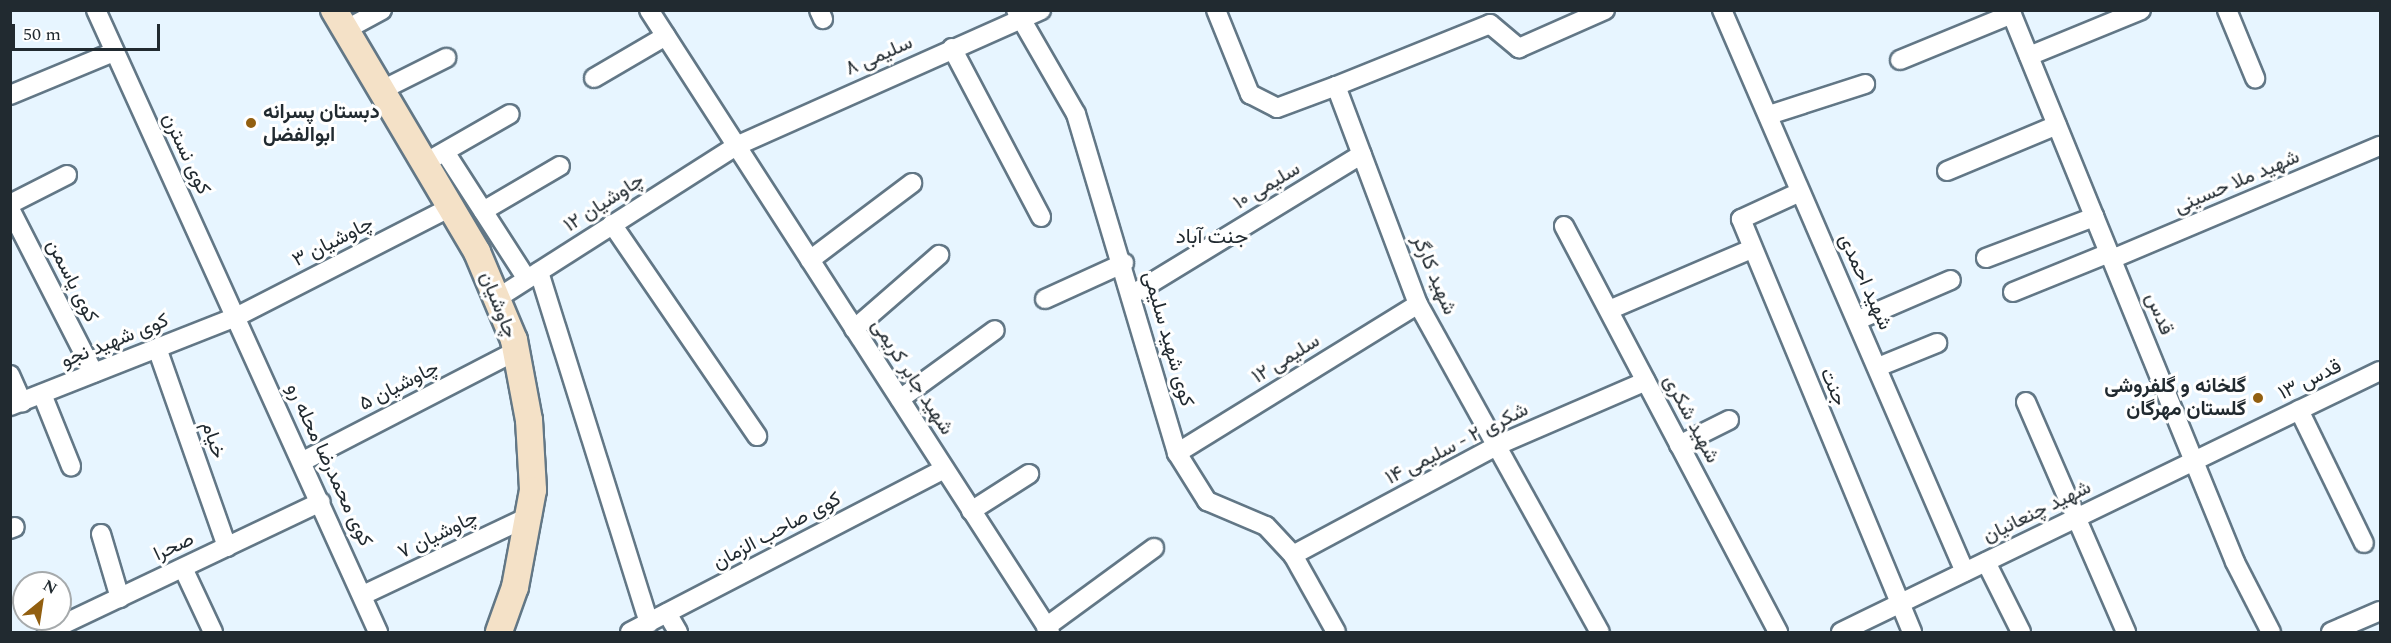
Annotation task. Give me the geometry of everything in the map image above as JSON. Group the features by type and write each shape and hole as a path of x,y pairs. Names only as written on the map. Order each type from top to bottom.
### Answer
{"main road":[{"name":"چاوشیان","path":"339,20 382,90 435,157 451,207 496,298 516,351 529,420 532,515 499,633"}],"street":[{"name":"کوی نسترن","path":"96,10 236,317"},
{"path":"339,20 382,10"},
{"name":"شهید جابر کریمی","path":"649,10 1048,630"},
{"name":"سلیمی ۸","path":"736,146 952,48 1018,14 1041,10"},
{"path":"1216,10 1250,94 1277,108 1490,24 1519,48 1573,17 1605,10"},
{"name":"شهید احمدی","path":"1722,10 1965,572"},
{"path":"2029,56 2141,10"},
{"path":"2227,10 2255,78"},
{"path":"1900,60 2011,12"},
{"name":"قدس","path":"2011,12 2194,461 2271,633"},
{"name":"کوی شهید سلیمی","path":"1018,14 1076,114 1124,263 1177,453 1207,501 1266,526 1293,555 1336,633"},
{"path":"594,78 666,36"},
{"path":"952,48 1041,217"},
{"path":"10,95 114,52"},
{"path":"382,90 446,58"},
{"path":"1769,115 1865,84"},
{"name":"شهید کارگر","path":"1336,86 1418,303 1600,633"},
{"path":"510,114 435,157 483,211 533,275 649,623"},
{"path":"1947,171 2057,125"},
{"name":"چاوشیان ۱۲","path":"496,298 736,146"},
{"name":"شهید ملا حسینی","path":"2013,292 2110,256 2380,146"},
{"name":"سلیمی ۱۰","path":"1133,294 1362,154"},
{"path":"483,211 560,166"},
{"path":"10,204 67,175"},
{"path":"810,260 912,183"},
{"name":"جنت","path":"1800,192 1741,219 1751,249 1912,633"},
{"name":"چاوشیان ۳","path":"236,317 451,207"},
{"name":"کوی یاسمن","path":"10,209 94,373"},
{"path":"1986,258 2094,217"},
{"path":"612,224 757,436"},
{"name":"شهید شکری","path":"1564,226 1778,633"},
{"path":"1608,310 1751,249"},
{"path":"854,329 939,255"},
{"path":"1045,299 1124,263"},
{"path":"1858,320 1951,280"},
{"name":"سلیمی ۱۲","path":"1177,453 1418,303"},
{"name":"کوی شهید نجو","path":"16,404 236,317"},
{"name":"کوی محمدرضا محله رو","path":"236,317 303,461 378,633"},
{"path":"900,399 995,330"},
{"path":"1878,368 1937,343"},
{"name":"خیام","path":"157,348 227,547"},
{"name":"چاوشیان ۵","path":"303,461 516,351"},
{"name":"قدس ۱۳","path":"2194,461 2380,374"},
{"path":"10,375 16,404"},
{"name":"شکری ۲ - سلیمی ۱۴","path":"1293,555 1496,446 1646,381"},
{"path":"42,394 71,466"},
{"path":"2026,402 2079,516 2126,633"},
{"path":"2299,410 2364,543"},
{"path":"1679,445 1729,420"},
{"name":"شهید چنعانیان","path":"1841,633 2194,461"},
{"name":"کوی صاحب الزمان","path":"630,633 944,469"},
{"path":"971,511 1029,474"},
{"name":"صحرا","path":"47,633 321,502"},
{"name":"چاوشیان ۷","path":"363,595 532,515"},
{"path":"101,534 120,598"},
{"path":"1048,630 1154,548"},
{"path":"1986,562 2021,633"},
{"path":"183,568 213,633"},
{"path":"2331,633 2380,611"},
{"path":"667,613 678,633"}],"place":[{"name":"دبستان پسرانه ابوالفضل","path":"251,123"},
{"name":"گلخانه و گلفروشی گلستان مهرگان","path":"2258,398"}],"district":[{"name":"جنت آباد","path":"1212,237"}]}
